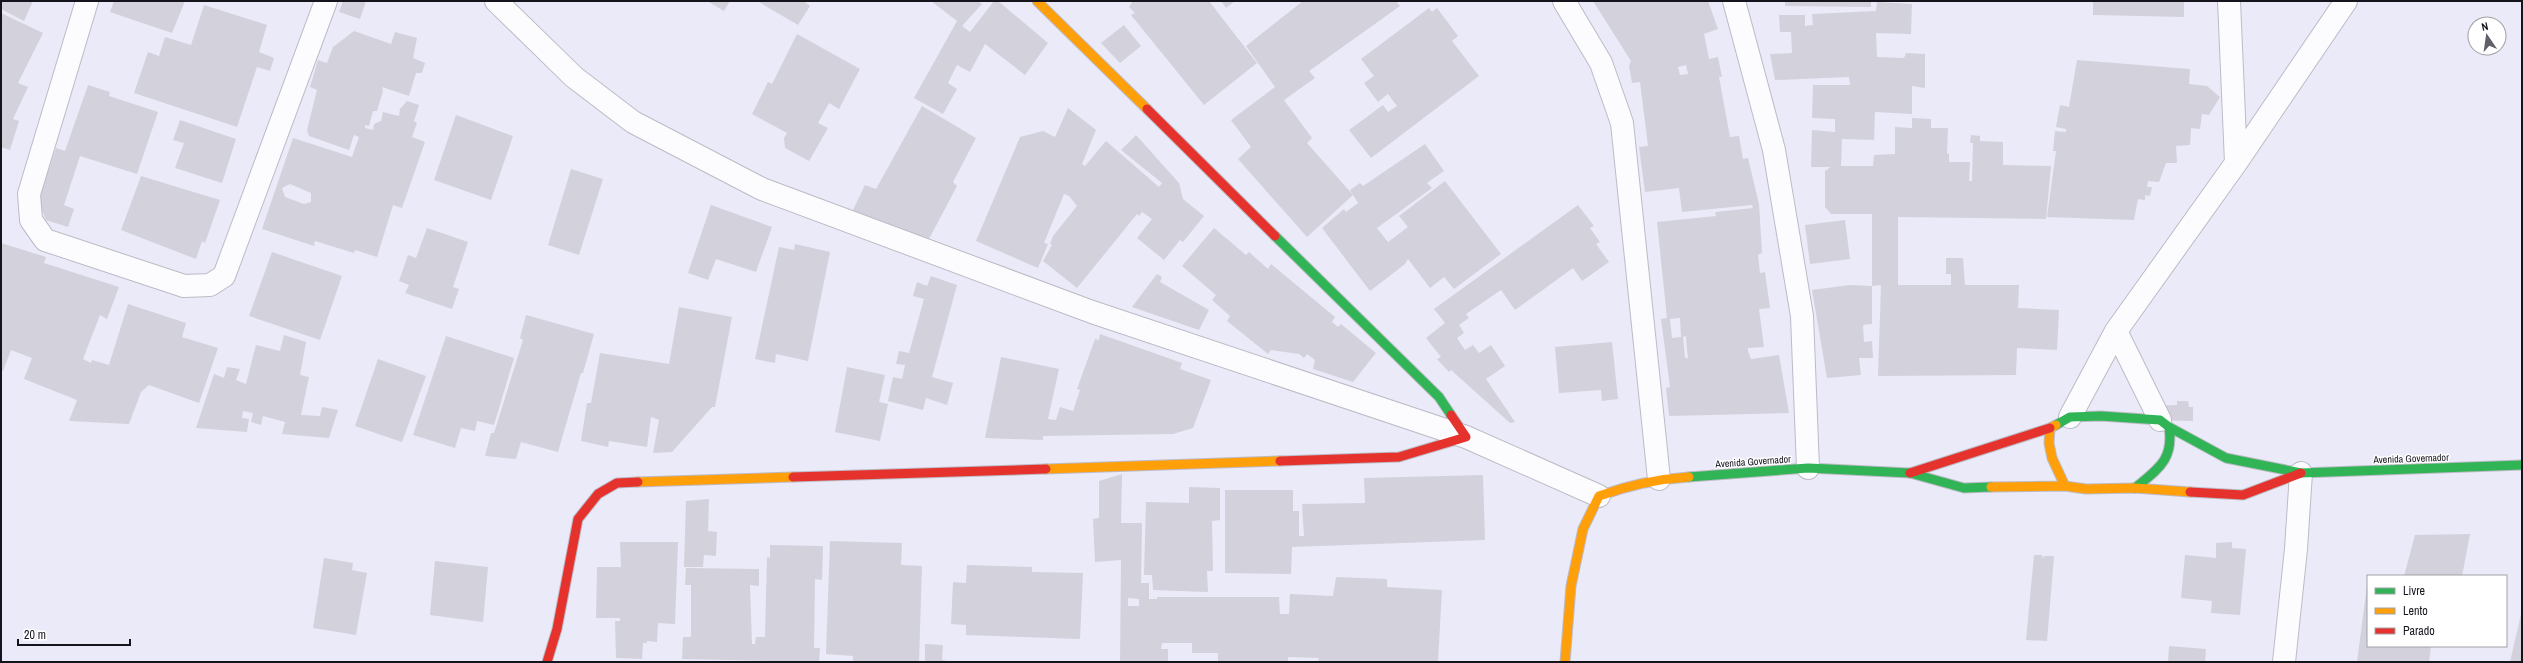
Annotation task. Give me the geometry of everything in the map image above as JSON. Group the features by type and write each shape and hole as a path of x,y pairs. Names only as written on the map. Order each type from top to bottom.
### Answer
{"street":[{"path":"87,1 29,194 31,220 45,240 184,286 210,285 224,276 326,1"},
{"path":"496,1 574,77 633,122 762,189 1092,312 1466,437 1599,496 1583,529 1572,586 1565,662"},
{"path":"1037,1 1439,397 1466,437"},
{"path":"1564,1 1601,63 1622,124 1659,479"},
{"path":"1734,1 1774,150 1799,301 1808,468"},
{"path":"2229,1 2236,163"},
{"path":"2164,423 2124,416 2070,417 2116,331 2236,163 2346,1"},
{"path":"2116,331 2172,439 2166,461 2135,488"},
{"name":"Avenida Governador","path":"1910,473 2050,428 2070,417"},
{"name":"Avenida Governador","path":"2164,423 2226,458 2301,473 2522,465"},
{"path":"2050,428 2048,439 2051,457 2065,486"},
{"path":"547,662 557,629 578,520 598,494 617,483 1399,457 1466,437"},
{"name":"Avenida Governador","path":"1599,496 1628,485 1659,479 1808,468 1910,473 1964,488 2065,486 2086,489 2135,488 2243,495 2301,473"},
{"path":"2284,662 2296,549 2301,473"}],"building":[{"path":"1,1 33,1 24,21 1,9"},
{"path":"114,1 185,1 172,33 110,12"},
{"path":"343,1 366,1 360,19 339,12"},
{"path":"707,1 730,1 724,11"},
{"path":"757,1 804,1 810,6 798,25"},
{"path":"931,1 978,1 982,4 962,26 970,32 994,1 998,1 1048,43 1025,75 985,44 970,72 957,65 948,83 957,89 943,114 914,98 957,21"},
{"path":"1133,1 1209,1 1257,63 1204,105 1131,15 1135,13 1129,7"},
{"path":"1221,1 1235,1 1226,8"},
{"path":"1303,1 1396,1 1400,6 1309,71 1315,78 1284,100 1312,138 1307,143 1353,195 1307,237 1238,159 1251,147 1231,120 1275,87 1246,46"},
{"path":"1593,1 1708,1 1718,29 1704,34 1709,59 1718,57 1722,77 1719,77 1730,137 1739,136 1743,159 1748,158 1759,204 1762,253 1758,255 1760,273 1765,272 1770,308 1759,309 1764,347 1748,348 1748,351 1751,359 1779,355 1789,413 1669,416 1666,388 1670,387 1661,319 1667,318 1657,222 1716,216 1715,212 1753,208 1752,205 1682,212 1679,188 1645,192 1639,147 1648,146 1640,82 1632,83 1629,66 1631,61","holes":["1686,65 1688,74 1680,75 1678,67","1680,318 1681,337 1672,338 1670,319","1686,336 1688,358 1685,358 1683,337"]},
{"path":"1785,1 1871,1 1871,7 1785,6"},
{"path":"2093,1 2184,1 2184,17 2093,15"},
{"path":"1877,2 1912,4 1911,34 1876,33 1877,57 1904,58 1906,53 1925,54 1925,88 1912,86 1912,114 1875,112 1874,140 1842,139 1841,166 1873,166 1874,155 1895,154 1895,127 1912,128 1912,118 1931,119 1931,128 1948,128 1947,154 1949,153 1949,162 1970,162 1969,181 1972,181 1973,143 1970,143 1971,135 1980,136 1980,141 2003,142 2003,165 2051,166 2046,219 1898,217 1898,285 1951,285 1951,274 1946,274 1946,258 1963,258 1965,285 2019,285 2018,308 2059,310 2057,350 2017,348 2016,375 1878,376 1881,285 1872,286 1872,214 1831,214 1825,207 1825,171 1831,167 1811,167 1812,130 1835,132 1835,119 1812,118 1813,85 1850,85 1849,77 1775,80 1770,54 1792,53 1791,32 1780,32 1779,15 1805,15 1805,26 1813,25 1812,14 1876,11"},
{"path":"204,5 267,25 259,52 274,58 270,71 257,67 237,127 134,93 148,52 159,56 165,37 191,45"},
{"path":"1429,8 1432,12 1437,8 1458,36 1452,41 1479,76 1371,158 1349,130 1383,105 1388,112 1397,106 1388,94 1378,102 1364,83 1374,76 1361,59"},
{"path":"1,13 43,33 18,83 28,87 13,119 19,121 10,150 1,147"},
{"path":"1124,25 1141,46 1120,63 1101,43"},
{"path":"354,31 391,44 395,32 417,38 413,58 425,63 422,73 416,73 409,96 382,87 383,91 377,111 373,111 369,126 365,125 365,128 373,130 374,124 381,121 383,112 399,116 400,109 407,101 419,105 414,121 417,123 412,137 425,142 402,208 393,205 377,257 355,250 354,253 315,241 314,246 262,229 293,138 352,157 359,137 354,135 349,150 309,136 307,130 317,90 310,87 318,60 327,63 333,47","holes":["290,184 311,193 311,202 304,204 285,197 282,188"]},
{"path":"797,34 860,69 839,109 829,103 818,123 828,128 809,161 785,148 784,138 787,133 752,114 768,82 772,84"},
{"path":"2077,60 2190,69 2189,84 2207,86 2220,97 2209,115 2202,114 2200,129 2191,128 2190,145 2176,146 2177,163 2166,163 2159,182 2148,181 2147,187 2152,187 2150,196 2145,195 2145,200 2138,199 2134,220 2047,217 2056,151 2053,151 2055,131 2066,132 2066,129 2056,127 2060,105 2069,107"},
{"path":"88,85 110,92 109,96 158,112 137,174 80,156 64,205 74,209 68,227 46,220 38,201 56,148 65,151"},
{"path":"922,106 976,138 953,182 957,186 929,239 852,212 865,185 876,189"},
{"path":"1068,108 1096,130 1082,164 1085,166 1106,141 1159,187 1162,183 1121,150 1136,135 1179,183 1183,199 1204,216 1183,242 1180,240 1164,260 1137,238 1152,219 1142,212 1139,216 1137,214 1077,288 1043,261 1052,245 1050,244 1053,236 1077,206 1069,196 1064,194 1044,243 1048,244 1038,268 976,241 1020,137 1043,131 1055,137"},
{"path":"456,115 513,136 491,200 434,180"},
{"path":"180,120 236,139 222,183 175,168 184,143 173,140"},
{"path":"1425,144 1444,171 1427,183 1432,188 1377,228 1388,242 1408,227 1399,216 1445,181 1501,254 1454,289 1444,277 1430,288 1408,259 1405,264 1370,291 1322,228 1344,209 1346,212 1358,203 1350,190 1360,183 1363,186"},
{"path":"571,169 603,179 579,255 548,245"},
{"path":"141,176 220,200 205,243 202,241 196,259 121,230"},
{"path":"711,205 772,227 756,272 716,259 708,280 688,273"},
{"path":"1578,205 1594,226 1590,228 1600,242 1596,244 1609,262 1582,281 1573,268 1515,310 1501,290 1466,314 1469,318 1459,325 1464,333 1457,338 1465,350 1473,345 1479,353 1491,345 1505,366 1486,379 1515,422 1510,423 1451,370 1449,372 1437,359 1441,357 1426,338 1445,323 1434,309"},
{"path":"1845,220 1850,259 1810,264 1805,225"},
{"path":"427,228 468,242 453,287 459,289 452,309 405,293 409,285 399,281 408,255 416,258"},
{"path":"1214,228 1246,255 1249,252 1268,269 1271,264 1335,317 1332,322 1338,327 1341,324 1376,353 1353,382 1313,369 1315,360 1307,354 1304,358 1299,354 1271,350 1268,354 1227,321 1230,316 1212,300 1216,295 1182,266"},
{"path":"1,243 46,257 44,263 119,287 107,319 100,315 83,359 91,363 92,360 109,365 128,304 186,323 182,337 218,348 199,403 149,385 141,392 129,424 69,421 77,400 24,379 32,358 11,350 3,371 1,370"},
{"path":"795,244 830,252 808,361 776,354 775,363 755,359 779,247 794,250"},
{"path":"272,252 342,276 320,340 249,316"},
{"path":"1157,274 1162,277 1160,282 1209,310 1199,330 1132,307"},
{"path":"931,276 957,285 932,377 953,383 947,405 926,398 923,410 888,401 893,377 902,379 905,365 896,364 899,351 909,353 924,299 913,296 917,282 927,286"},
{"path":"1850,285 1872,286 1872,324 1863,325 1864,342 1872,341 1873,358 1859,358 1861,375 1827,378 1812,290"},
{"path":"679,307 732,317 715,407 712,407 672,452 653,453 659,420 651,417 647,447 609,441 608,447 581,441 587,403 591,403 600,353 669,364"},
{"path":"526,315 594,334 583,373 581,373 558,452 521,442 516,459 485,456 491,433 494,433 523,340 520,338"},
{"path":"1100,334 1182,363 1180,369 1211,380 1193,428 1173,434 1043,436 1043,440 985,438 1001,357 1059,369 1048,419 1056,420 1060,407 1073,411 1080,390 1077,389 1095,339 1099,340"},
{"path":"284,335 306,342 300,375 309,377 301,415 320,416 322,407 338,410 329,438 282,434 285,422 263,416 261,425 251,422 253,413 243,411 242,418 249,419 247,432 196,428 214,374 224,378 227,367 240,369 236,380 246,384 256,345 280,351"},
{"path":"446,336 514,358 494,425 477,421 475,431 461,428 455,448 413,435"},
{"path":"1612,342 1618,399 1602,401 1601,390 1559,393 1555,347"},
{"path":"378,359 426,376 402,442 355,426"},
{"path":"847,367 885,375 879,402 888,404 880,441 835,432"},
{"path":"2177,401 2188,401 2189,407 2193,407 2193,421 2154,420 2154,406 2177,405"},
{"path":"1122,474 1121,523 1142,523 1141,583 1149,583 1149,599 1157,599 1157,597 1279,597 1280,614 1289,614 1290,594 1333,596 1336,577 1387,579 1387,587 1442,590 1438,662 1318,662 1319,658 1288,657 1288,662 1218,662 1218,653 1192,653 1192,643 1162,643 1161,649 1168,649 1168,662 1120,662 1121,560 1095,562 1093,519 1099,518 1099,481","holes":["1128,598 1139,599 1139,606 1128,606"]},
{"path":"1483,475 1485,540 1292,547 1291,574 1225,573 1225,490 1293,490 1293,511 1299,511 1299,536 1304,536 1302,504 1365,503 1364,478"},
{"path":"1189,487 1220,488 1220,520 1212,521 1213,571 1207,571 1208,592 1153,590 1152,575 1144,575 1146,502 1189,503"},
{"path":"709,499 708,531 717,532 716,556 704,555 703,567 684,567 686,501"},
{"path":"2470,534 2462,575 2404,575 2415,535"},
{"path":"830,541 902,543 901,565 922,566 919,662 853,662 853,656 826,654"},
{"path":"620,542 678,542 675,624 658,623 657,642 647,641 647,643 643,643 642,659 616,658 615,621 620,621 620,618 596,618 597,567 621,567"},
{"path":"2232,542 2232,548 2246,549 2240,615 2211,613 2212,601 2181,598 2185,555 2216,558 2216,543"},
{"path":"770,545 823,546 822,580 815,579 814,648 820,648 819,662 682,659 683,637 691,637 691,585 685,585 686,568 759,569 759,586 750,585 752,644 755,644 756,637 765,637 767,557 770,558"},
{"path":"2034,555 2042,555 2043,559 2044,556 2054,556 2047,641 2026,640"},
{"path":"324,558 353,563 352,570 367,573 356,635 313,628"},
{"path":"435,561 488,567 483,622 430,615"},
{"path":"967,565 1032,567 1032,572 1083,573 1080,639 966,635 966,625 951,624 953,582 966,583"},
{"path":"2367,585 2367,647 2431,647 2429,662 2357,662"},
{"path":"2521,614 2522,662 2510,662"},
{"path":"925,644 943,645 942,660 954,662 925,662"},
{"path":"2169,646 2206,649 2205,662 2168,662"}],"traffic: fast":[{"path":"1275,236 1439,397 1451,415"},
{"path":"2056,425 2070,417 2101,416 2160,420 2169,427 2170,438 2167,456 2157,469 2135,488"},
{"path":"2169,427 2226,458 2301,473 2522,465"},
{"path":"1689,477 1808,468 1910,473 1964,488 1991,487"}],"traffic: slow":[{"path":"1037,1 1147,109"},
{"path":"2056,425 2050,428 2049,443 2052,458 2065,486 2086,489 2135,488 2190,492"},
{"path":"1046,469 1280,461"},
{"path":"638,482 793,477"},
{"path":"1565,662 1571,586 1583,529 1599,496 1643,483 1689,477"},
{"path":"1991,487 2065,486"}],"traffic: jam":[{"path":"1147,109 1275,236"},
{"path":"1280,461 1399,457 1466,437 1451,415"},
{"path":"1910,473 2050,428"},
{"path":"793,477 1046,469"},
{"path":"2190,492 2243,495 2301,473"},
{"path":"547,662 557,629 578,519 598,494 617,483 638,482"}]}
